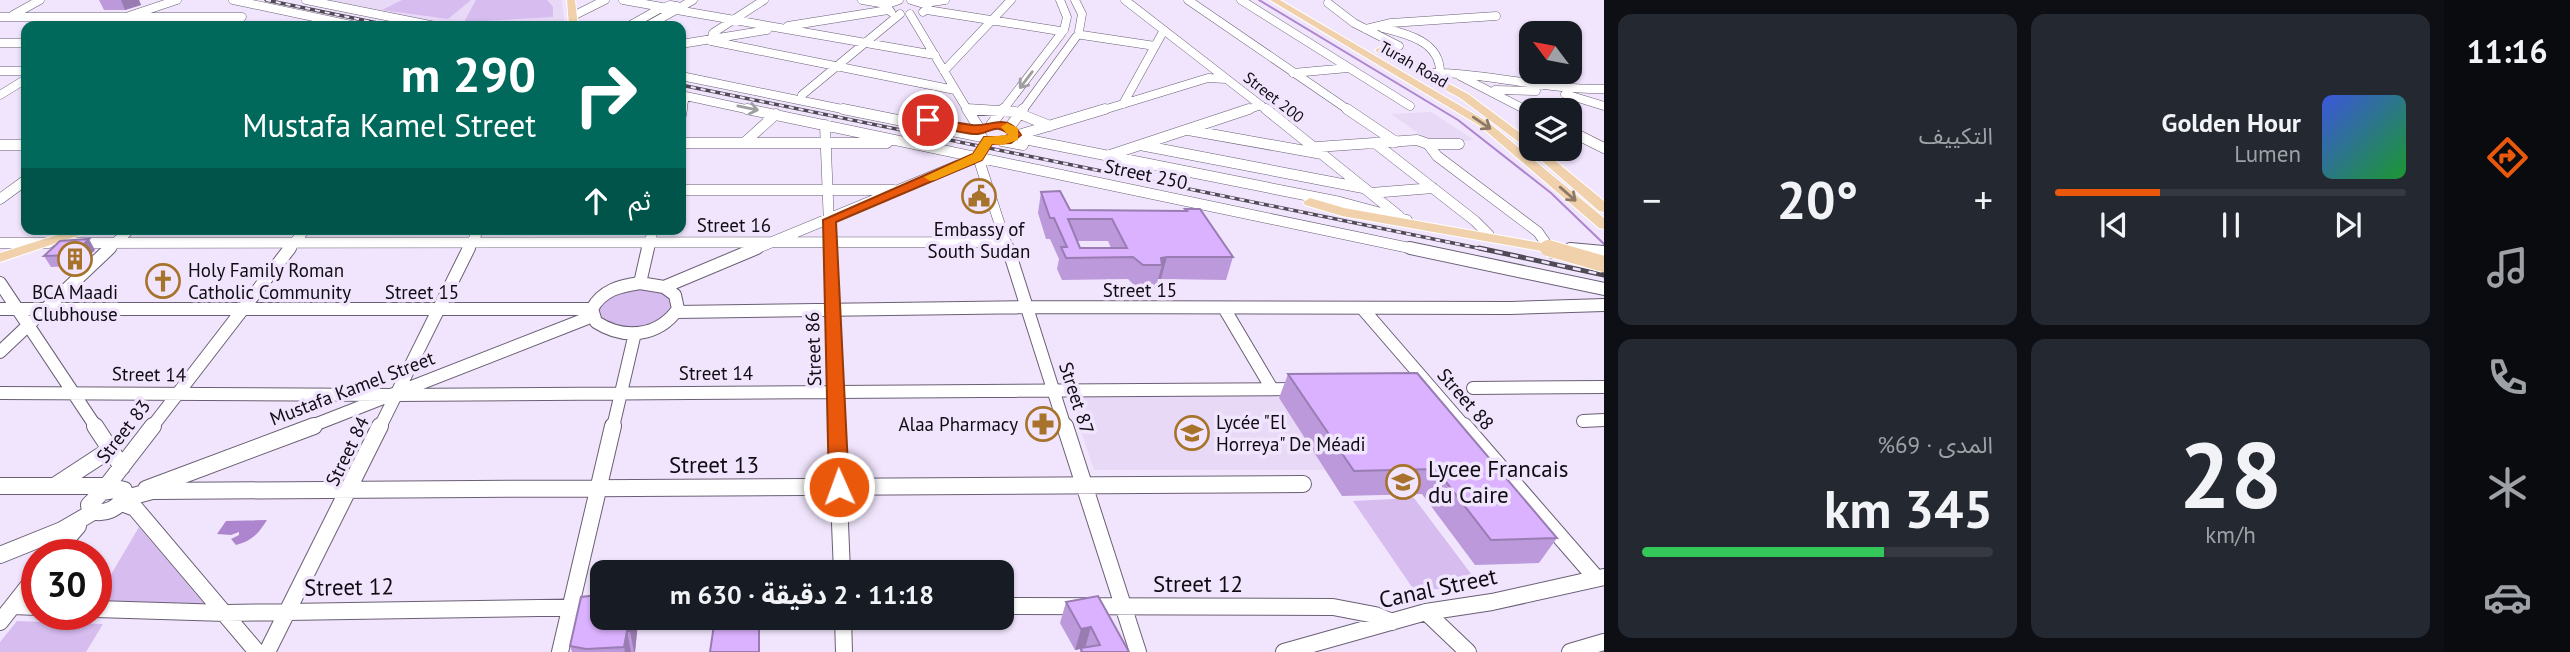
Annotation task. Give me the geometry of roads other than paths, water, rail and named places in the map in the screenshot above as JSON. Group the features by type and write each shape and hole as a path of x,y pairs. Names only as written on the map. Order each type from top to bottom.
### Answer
{"main road":[{"path":"571,0 574,21"},
{"name":"Turah Road","path":"1274,0 1494,132 1604,225"},
{"name":"Turah Road","path":"1291,0 1447,87 1519,136"},
{"path":"1399,74 1421,73"},
{"path":"1426,89 1433,86 1447,87"},
{"name":"Turah Road","path":"1549,161 1604,208"},
{"path":"1310,202 1335,211 1547,246 1604,264"},
{"path":"0,258 73,235"}],"street":[{"path":"9,17 40,0"},
{"path":"120,21 177,0"},
{"path":"233,0 328,21"},
{"path":"306,0 410,21"},
{"path":"574,21 605,0"},
{"path":"623,0 662,7 663,11 693,0"},
{"path":"710,39 713,33 764,0"},
{"path":"862,0 900,14 910,14 945,0"},
{"path":"686,43 887,7 899,0"},
{"path":"912,0 926,7 992,20 1155,46"},
{"path":"944,71 1011,0"},
{"path":"664,287 978,157 982,134 1004,110 1062,32 1067,17 1060,0"},
{"path":"1013,134 1022,114 1079,34 1082,15 1075,0"},
{"name":"Street 200","path":"1125,0 1326,155 1402,219"},
{"path":"1182,0 1292,73 1348,68"},
{"path":"1188,0 1392,142"},
{"path":"1241,0 1410,106"},
{"path":"1328,4 1366,29 1399,46"},
{"path":"638,21 662,7"},
{"path":"655,21 676,7 733,20 935,55"},
{"path":"802,95 900,14"},
{"path":"910,14 982,134"},
{"path":"0,19 242,16 236,21"},
{"path":"1366,29 1496,16"},
{"path":"1375,26 1396,31 1433,49 1439,55 1440,72"},
{"path":"1123,104 1164,30"},
{"path":"710,39 721,45 955,90"},
{"path":"0,43 21,43"},
{"path":"0,71 21,71"},
{"path":"1208,78 1217,71"},
{"path":"1421,73 1452,72 1538,86 1574,90 1604,89"},
{"path":"1452,72 1519,105"},
{"path":"686,75 802,95 982,134"},
{"path":"686,75 982,134"},
{"path":"1002,141 1013,134 1051,126 1208,78 1229,79"},
{"path":"0,95 21,82"},
{"path":"1538,86 1604,106"},
{"path":"1487,89 1514,92 1554,91"},
{"path":"1503,97 1514,92"},
{"name":"Street 250","path":"686,99 776,114 1604,289"},
{"path":"1104,158 1261,104"},
{"path":"967,109 1004,110 1051,126"},
{"path":"744,143 776,114"},
{"name":"Street 86","path":"825,125 842,560"},
{"name":"Street 250","path":"991,125 1013,134 1104,158 1310,202 1547,246 1604,252"},
{"path":"1185,130 1326,155"},
{"name":"Street 250","path":"982,134 1002,141 1340,202 1363,210"},
{"path":"1582,137 1604,148"},
{"path":"1317,148 1417,140 1428,145 1437,156 1538,232 1547,246"},
{"path":"686,143 912,143"},
{"path":"1375,143 1475,221 1489,235"},
{"path":"1428,145 1459,144"},
{"path":"0,145 21,145"},
{"path":"1140,145 1369,190 1433,188"},
{"name":"Street 87","path":"978,157 1138,652"},
{"path":"686,190 900,190"},
{"path":"0,199 6,191"},
{"path":"0,352 124,235"},
{"name":"Street 83","path":"95,513 89,505 105,489 301,235"},
{"path":"640,283 652,235"},
{"name":"Street 16","path":"0,243 295,243 476,236 650,243 1006,242"},
{"name":"Street 84","path":"267,652 476,236"},
{"path":"0,283 122,467"},
{"path":"640,283 664,287 677,298 676,312 661,326 635,333 611,331 603,327 592,313 596,300 618,287 640,283"},
{"name":"Street 15","path":"676,312 1027,307 1362,308 1604,305"},
{"path":"1224,307 1272,389"},
{"name":"Street 88","path":"1362,308 1425,388 1600,578"},
{"name":"Street 15","path":"0,309 592,313"},
{"name":"Mustafa Kamel Street","path":"125,499 395,395 592,313"},
{"path":"560,652 635,333"},
{"path":"1473,388 1598,387 1604,398"},
{"name":"Street 14","path":"0,393 395,395 1312,389"},
{"path":"1583,421 1604,420"},
{"path":"56,486 111,449"},
{"name":"Street 13","path":"125,499 152,491 1303,484"},
{"path":"0,486 120,489 126,493 125,499 113,509 95,513 62,530 0,555"},
{"path":"125,499 257,652"},
{"path":"66,539 95,513"},
{"name":"Canal Street","path":"1284,652 1426,611 1492,601 1600,578"},
{"path":"0,622 21,596"},
{"path":"13,606 21,606"},
{"name":"Street 12","path":"1014,606 1333,607 1375,615 1392,622"},
{"name":"Street 12","path":"112,609 226,613 590,607"},
{"path":"1426,611 1468,652"},
{"path":"843,630 844,652"},
{"path":"1570,652 1604,642"}],"waterway":[{"path":"1259,0 1458,120 1551,193 1604,244"}],"railway":[{"path":"266,0 368,21"},
{"path":"686,86 1487,250"},
{"path":"1479,248 1604,275"},
{"path":"1551,256 1604,260"}],"place":[{"name":"Embassy of South Sudan","path":"979,196"},
{"name":"BCA Maadi Clubhouse","path":"75,259"},
{"name":"Holy Family Roman Catholic Community","path":"163,281"},
{"name":"Alaa Pharmacy","path":"1043,424"},
{"name":"Lycée \"El Horreya\" De Méadi","path":"1192,433"},
{"name":"Lycee Francais du Caire","path":"1403,482"}]}
